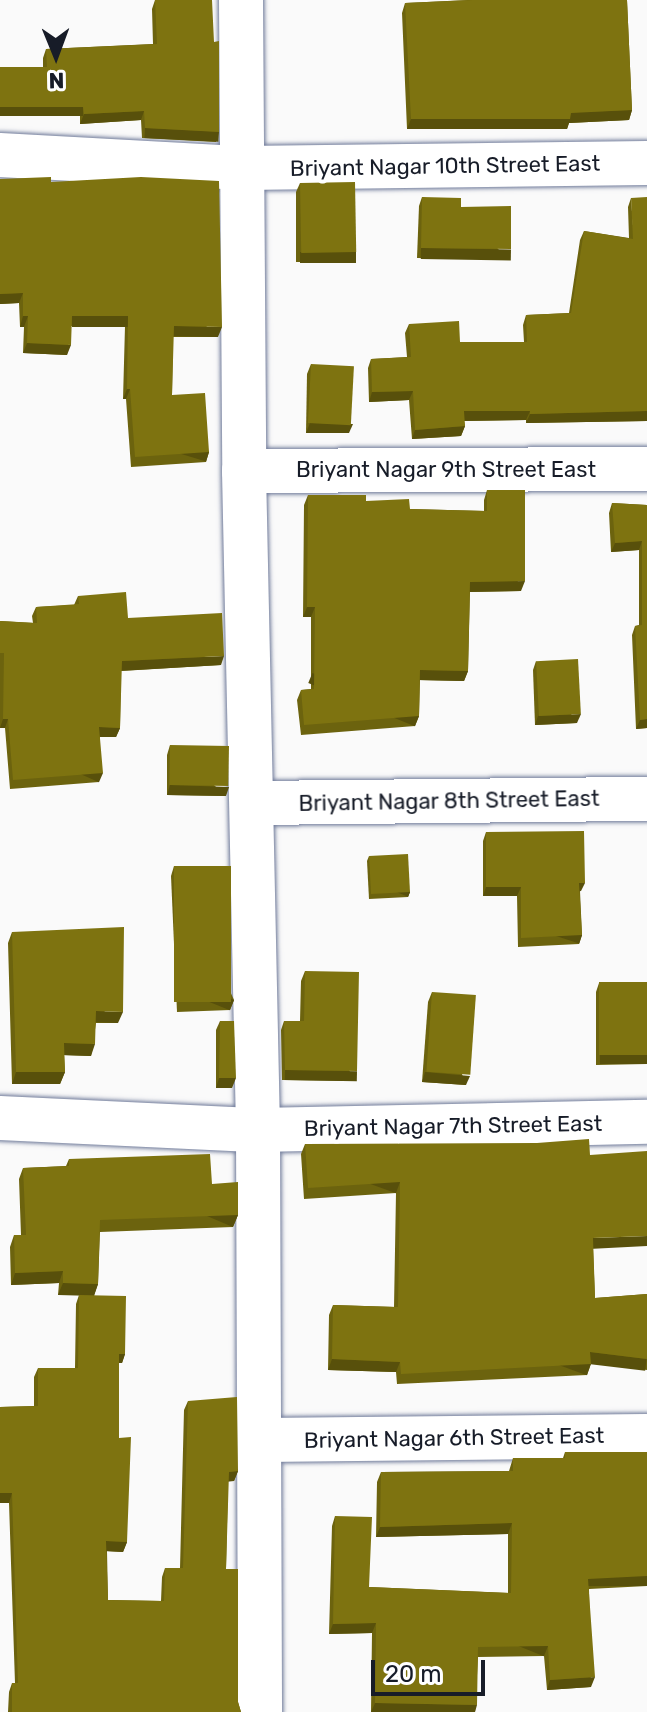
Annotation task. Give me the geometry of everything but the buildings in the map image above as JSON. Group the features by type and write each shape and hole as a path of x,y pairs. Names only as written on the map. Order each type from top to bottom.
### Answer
{"street":[{"path":"241,0 244,471 258,1130 260,1712"},
{"name":"Briyant Nagar 10th Street East","path":"0,155 243,168 647,163"},
{"name":"Briyant Nagar 9th Street East","path":"244,471 647,469"},
{"name":"Briyant Nagar 8th Street East","path":"252,803 647,799"},
{"name":"Briyant Nagar 7th Street East","path":"0,1118 258,1130 647,1122"},
{"name":"Briyant Nagar 6th Street East","path":"261,1440 647,1436"}]}
